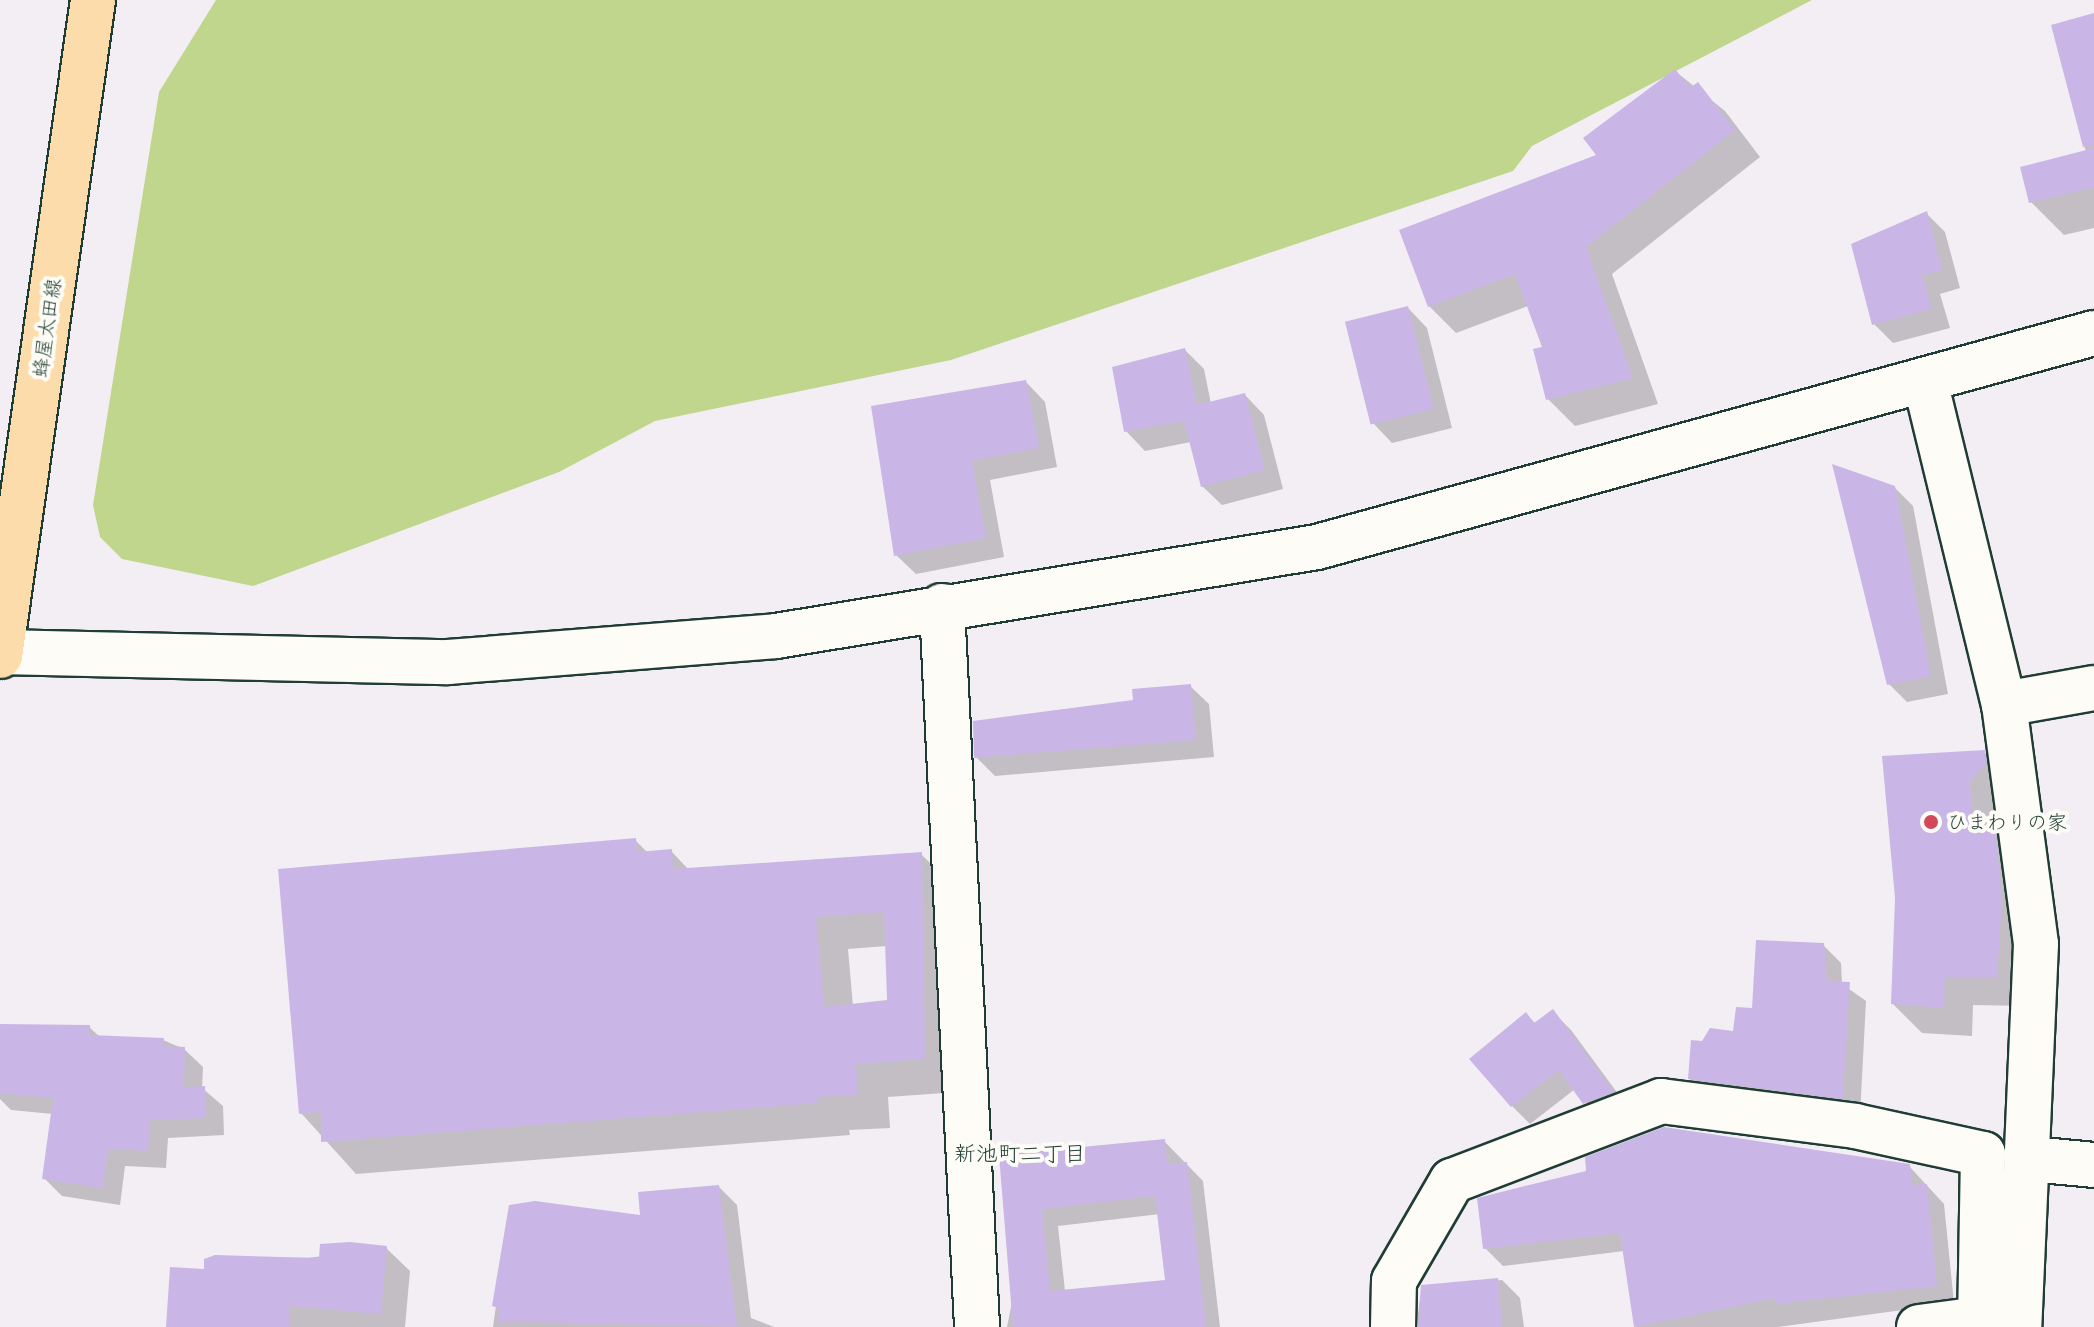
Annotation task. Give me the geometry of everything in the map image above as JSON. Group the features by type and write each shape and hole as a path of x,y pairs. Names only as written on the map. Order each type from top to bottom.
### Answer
{"main road":[{"name":"蜂屋太田線","path":"0,653 93,0"}],"street":[{"path":"0,653 448,662 776,636 942,606 1317,547 2094,333"},
{"path":"1925,381 2004,704 2036,944 2031,1159 1993,1324"},
{"path":"942,606 977,1327"},
{"path":"2004,704 2094,688"},
{"path":"1393,1327 1394,1281 1452,1181 1661,1101 1855,1126 1983,1154 1993,1324"},
{"path":"2031,1159 2094,1165"},
{"path":"1919,1327 1993,1324"}],"green space":[{"path":"216,0 1812,0 1532,146 1513,171 951,360 655,421 559,472 253,586 122,559 100,537 93,505 159,92"}],"building":[{"path":"2094,13 2094,145 2083,147 2051,25"},
{"path":"1675,69 1690,88 1698,82 1735,130 1586,247 1633,378 1546,400 1533,349 1542,347 1515,274 1428,307 1399,230 1596,155 1583,138"},
{"path":"2094,148 2094,187 2029,203 2020,167"},
{"path":"1927,211 1942,270 1922,275 1932,309 1872,325 1851,244"},
{"path":"1408,306 1434,409 1371,425 1345,322"},
{"path":"1185,348 1197,405 1245,393 1265,470 1201,487 1184,421 1124,432 1112,367"},
{"path":"1026,380 1039,448 972,461 986,538 894,556 871,406"},
{"path":"1832,464 1895,486 1931,676 1887,685"},
{"path":"1191,684 1196,740 974,758 973,721 1133,700 1132,689"},
{"path":"1985,750 1987,763 1970,781 1974,830 1995,828 2002,899 1997,978 1945,977 1944,1008 1891,1004 1895,898 1882,756"},
{"path":"636,838 637,852 672,849 673,869 922,852 925,1059 856,1064 858,1095 817,1097 818,1103 321,1142 321,1112 299,1114 278,869","holes":["884,912 887,1000 824,1007 816,917"]},
{"path":"1756,940 1824,943 1827,981 1850,982 1843,1099 1688,1079 1691,1040 1702,1041 1710,1028 1733,1031 1736,1007 1752,1008"},
{"path":"1553,1009 1614,1092 1583,1104 1559,1070 1511,1107 1469,1059 1526,1012 1534,1023"},
{"path":"0,1024 90,1025 90,1035 164,1038 163,1046 185,1047 184,1087 205,1086 206,1118 150,1120 148,1151 108,1149 103,1188 42,1179 53,1098 0,1093"},
{"path":"1664,1127 1910,1164 1912,1185 1927,1184 1937,1286 1776,1304 1775,1298 1634,1327 1620,1233 1483,1249 1477,1198 1586,1171 1585,1157"},
{"path":"1165,1139 1167,1164 1187,1162 1206,1327 1013,1327 999,1155","holes":["1155,1196 1165,1280 1050,1291 1042,1209"]},
{"path":"719,1185 737,1327 498,1321 499,1308 492,1306 509,1205 535,1201 640,1215 638,1192"},
{"path":"350,1242 387,1246 381,1314 290,1306 289,1327 166,1327 170,1267 204,1269 204,1259 215,1255 319,1258 320,1244"},
{"path":"1498,1278 1502,1327 1418,1327 1421,1285"}],"place":[{"name":"ひまわりの家","path":"1931,822"}],"district":[{"name":"新池町二丁目","path":"1020,1154"}]}
